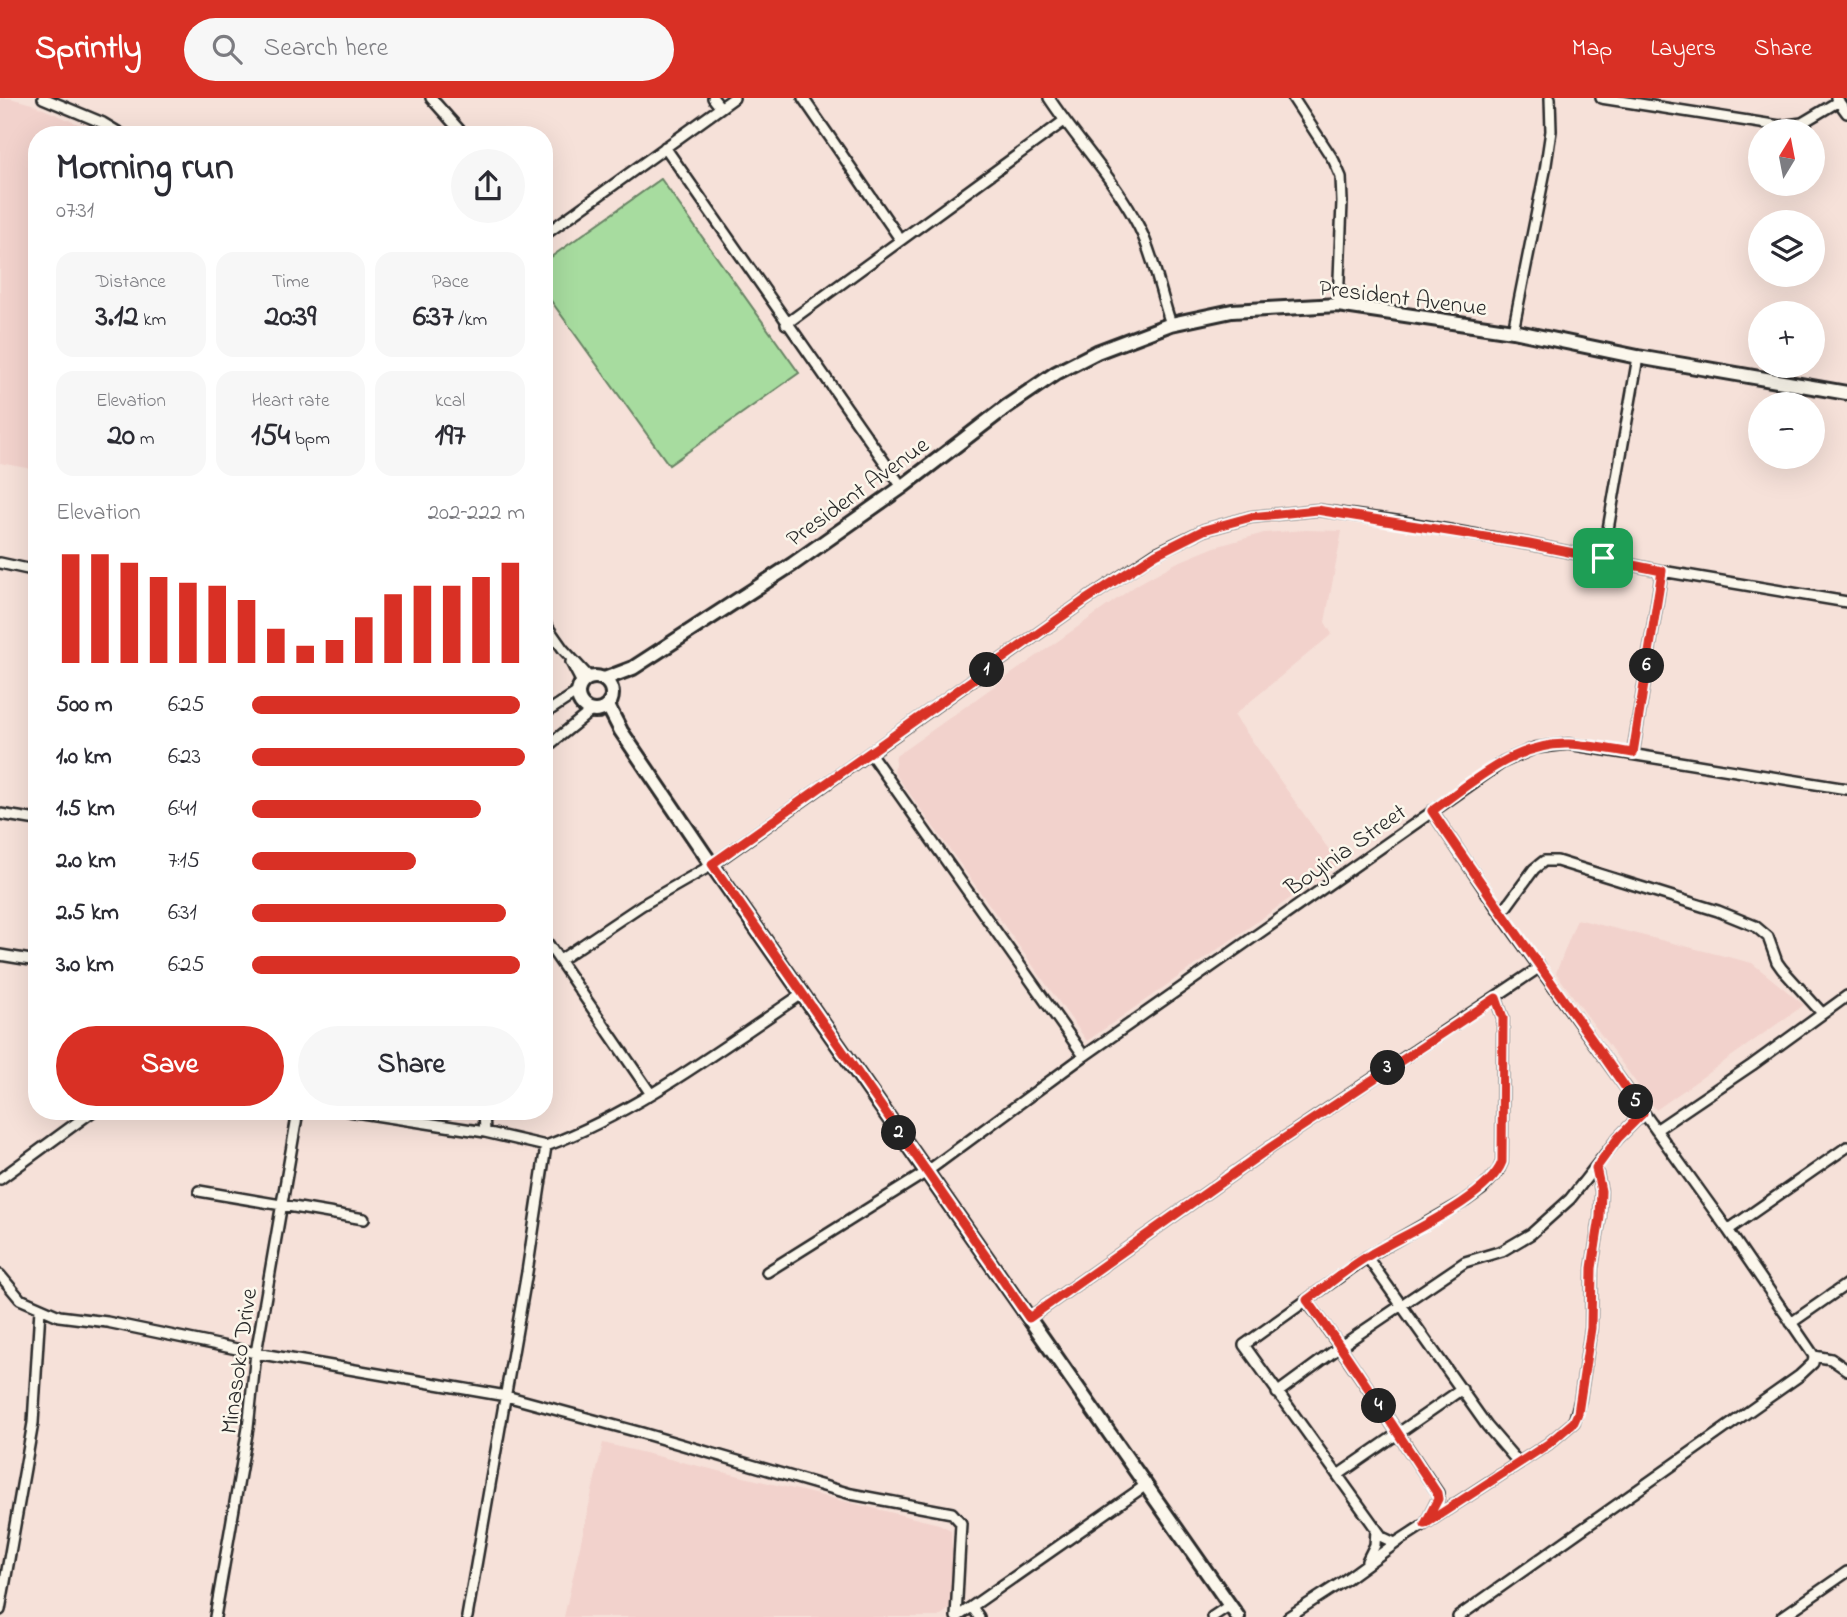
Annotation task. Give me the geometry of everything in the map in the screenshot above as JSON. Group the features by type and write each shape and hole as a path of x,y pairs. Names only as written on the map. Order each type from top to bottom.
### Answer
{"street":[{"path":"43,98 108,126"},
{"path":"431,98 456,126"},
{"path":"713,98 720,107"},
{"path":"553,228 734,98"},
{"path":"803,98 901,239"},
{"path":"1049,98 1119,192 1139,227 1171,324"},
{"path":"1293,98 1334,161 1341,177 1338,305"},
{"path":"1513,331 1545,171 1551,131 1550,98"},
{"path":"1601,98 1780,126 1802,123 1837,100 1847,114"},
{"path":"786,324 1064,121"},
{"path":"665,147 902,487"},
{"name":"President Avenue","path":"604,680 633,668 793,564 1056,373 1097,352 1171,324 1232,311 1338,305 1513,331 1638,357 1847,393"},
{"path":"1603,558 1638,357"},
{"path":"560,960 642,905 712,864 1084,601 1156,554 1204,530 1251,517 1317,510 1404,522 1662,571 1847,602"},
{"path":"0,563 28,569"},
{"path":"1633,753 1662,571"},
{"path":"553,634 584,684 581,703 603,706 925,1172 1238,1617"},
{"name":"President Avenue","path":"603,706 633,668"},
{"path":"553,707 584,684 604,680 611,688 603,706 553,742"},
{"name":"Boyinia Street","path":"767,1272 925,1172 1084,1056 1503,762 1535,748 1568,744 1847,789"},
{"path":"870,753 1084,1056"},
{"path":"1432,811 1501,914 1728,1230 1814,1356 1813,1363 1799,1376 1458,1617"},
{"path":"0,814 28,819"},
{"path":"1501,914 1534,869 1544,861 1557,861 1718,911 1755,926 1768,937 1782,969 1822,1013"},
{"path":"553,950 652,1094"},
{"path":"0,955 28,960"},
{"path":"1029,1318 1271,1147 1540,967"},
{"path":"407,1120 485,1132 546,1146 587,1130 652,1094 802,994"},
{"path":"1656,1130 1847,996"},
{"path":"1395,1544 1376,1530 1244,1346 1367,1257 1482,1189 1498,1171 1502,1162 1503,1018 1496,998"},
{"path":"1277,1392 1465,1262 1489,1257 1519,1242 1550,1219 1596,1168 1618,1138 1643,1113"},
{"path":"0,1179 81,1120"},
{"name":"Minasoko Drive","path":"215,1617 248,1428 256,1353 296,1120"},
{"path":"484,1120 485,1132"},
{"path":"467,1617 546,1146"},
{"path":"1728,1230 1847,1147"},
{"path":"1288,1617 1548,1444 1574,1422 1578,1413 1591,1328 1592,1268 1601,1191 1596,1168"},
{"path":"199,1191 364,1219"},
{"path":"1367,1257 1488,1426 1518,1462"},
{"path":"0,1275 20,1299 59,1317 107,1322 256,1353 506,1396 851,1494 952,1513 961,1523 956,1617"},
{"path":"1791,1323 1847,1284"},
{"path":"1307,1300 1341,1346 1439,1495 1425,1524"},
{"path":"0,1610 33,1423 40,1309"},
{"path":"1814,1356 1831,1359 1847,1370"},
{"path":"1338,1475 1462,1389"},
{"path":"956,1617 1146,1485"},
{"path":"1365,1565 1375,1545 1376,1530"},
{"path":"1782,1617 1847,1572"},
{"path":"1212,1617 1230,1605"},
{"path":"972,1606 979,1617"}],"shaded area":[{"path":"0,98 10,98 32,104 82,126 28,126 28,468 0,463"},
{"path":"1342,531 1325,622 1332,634 1234,715 1339,864 1087,1041 894,772 896,756 1138,584 1176,563 1215,547 1264,533"},
{"path":"1577,919 1752,963 1804,1005 1656,1110 1556,973"},
{"path":"603,1443 939,1524 951,1530 955,1605 938,1617 564,1617"}],"green space":[{"path":"661,179 799,373 669,465 553,304 553,256"}],"route":[{"path":"1317,510 1404,522 1603,558 1662,571 1633,753 1568,744 1535,748 1503,762 1432,811 1501,914 1585,1028 1643,1113 1618,1138 1596,1168 1601,1191 1592,1268 1593,1307 1578,1413 1574,1422 1548,1444 1425,1524 1439,1495 1370,1394 1341,1346 1307,1300 1367,1257 1482,1189 1498,1171 1502,1162 1503,1018 1496,998 1271,1147 1029,1318 712,864 1084,601 1156,554 1204,530 1251,517 1317,510"}]}
